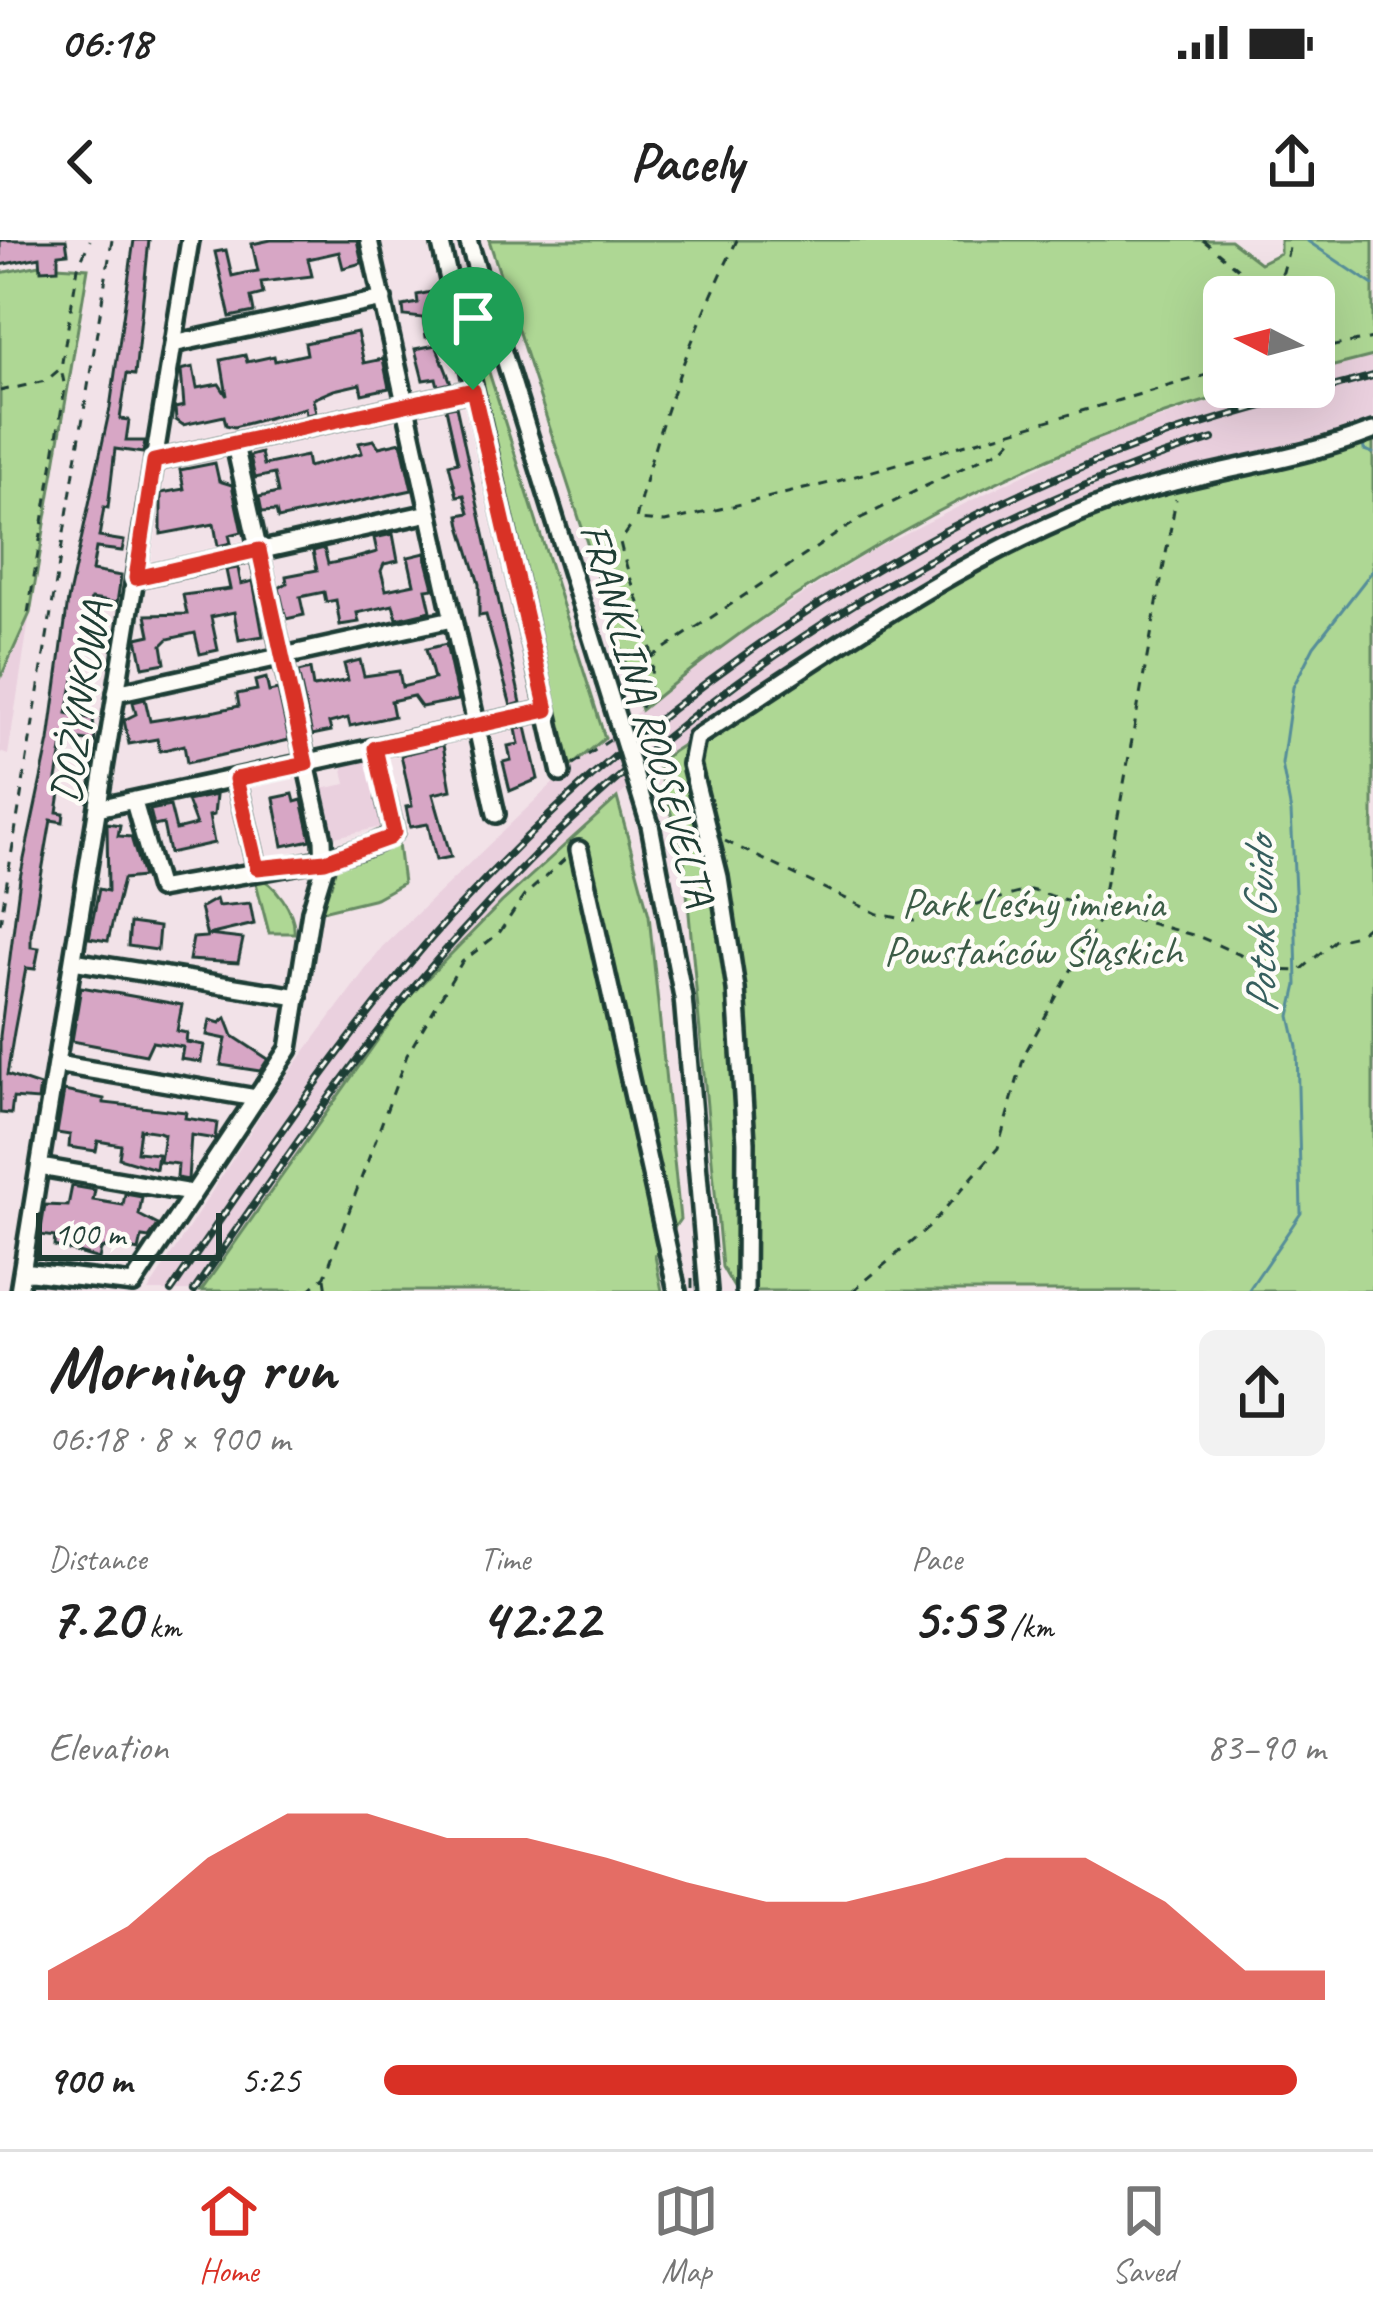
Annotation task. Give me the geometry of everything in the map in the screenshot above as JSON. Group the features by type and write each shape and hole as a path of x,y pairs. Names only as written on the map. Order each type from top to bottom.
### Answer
{"street":[{"name":"DOŻYNKOWA","path":"19,1291 190,240"},
{"path":"369,240 496,814"},
{"path":"440,240 561,773"},
{"name":"FRANKLINA ROOSEVELTA","path":"468,240 650,825 683,997 708,1291"},
{"path":"173,344 382,299"},
{"path":"154,461 473,390"},
{"path":"746,1291 742,1059 728,927 691,764 696,738 946,578 1087,509 1304,456 1373,431"},
{"path":"22,1271 133,1284 289,1049 325,861 235,445"},
{"path":"136,578 429,513"},
{"path":"116,693 452,619"},
{"path":"98,808 547,710"},
{"path":"236,779 257,868"},
{"path":"134,802 143,849 159,889 257,868 325,861 389,838 394,832 386,798"},
{"path":"579,850 677,1291"},
{"path":"74,962 298,997"},
{"path":"56,1064 256,1097"},
{"path":"40,1167 191,1193"}],"path":[{"path":"28,613 64,388 61,368 78,266 90,240"},
{"path":"0,924 112,240"},
{"path":"737,240 704,308 650,452 635,520 620,542 650,627 650,658 861,518 1003,448 1017,432"},
{"path":"1203,240 1252,276"},
{"path":"1279,276 1291,240"},
{"path":"1335,346 1373,338"},
{"path":"0,391 46,381 61,368"},
{"path":"635,520 665,522 1017,432 1203,376"},
{"path":"854,1291 928,1228 998,1148 1025,1052 1081,963 1102,912 1178,485"},
{"path":"375,748 386,798"},
{"path":"707,832 878,914 914,921 1030,890 1200,937 1274,970 1298,971 1335,940 1357,935 1373,922"},
{"path":"327,1291 325,1276 407,1054 462,962 499,933 545,874 579,850"},
{"path":"308,1291 325,1276"}],"shaded area":[{"path":"1373,356 1373,431 696,738 657,762 502,902 405,1001 201,1291 148,1291 281,1084 382,947 569,768 701,660 872,550 1091,441 1203,404 1203,408 1335,408 1335,366"},
{"path":"30,613 8,755 0,752 0,679"},
{"path":"373,752 390,825 326,839 316,790 346,784 341,759"}],"green space":[{"path":"447,240 605,738 569,768"},
{"path":"489,240 1230,240 1260,263 1280,253 1280,240 1373,240 1373,356 1335,366 1335,276 1203,276 1203,402 1089,442 931,516 780,606 641,710"},
{"path":"40,265 88,268 30,613 0,679 0,273"},
{"name":"Park Leśny imienia Powstańców Śląskich","path":"1373,431 1373,1291 736,1291 722,1267 684,860 657,762 891,610 1087,509"},
{"path":"617,798 649,915 680,1219 655,1256 662,1291 201,1291 405,1001 502,902"},
{"path":"398,844 403,883 376,898 314,913 318,899 331,886 336,866 348,857"},
{"path":"254,875 283,899 294,933 269,933"}],"building":[{"path":"0,240 66,240 68,253 58,254 58,269 41,270 40,257 0,265"},
{"path":"134,240 149,240 135,375 127,374 120,419 129,420 126,441 145,441 143,453 115,449 108,508 104,507 99,537 124,541 122,551 96,548 92,571 121,576 117,603 91,599 67,713 93,719 95,742 64,738 56,785 61,786 57,812 64,813 63,822 51,820 31,934 31,947 39,948 35,969 26,968 7,1075 40,1086 38,1100 13,1098 11,1114 0,1113 0,1036 20,878 49,741 68,600 110,408"},
{"path":"357,240 362,263 343,268 339,252 308,259 312,276 261,282 263,294 251,297 254,312 230,317 215,252 226,250 232,276 258,271 252,244"},
{"path":"431,292 440,334 426,337 423,318 404,316 403,306 418,303 417,295"},
{"path":"357,332 364,363 383,359 389,388 362,394 360,384 334,390 313,399 316,413 306,415 305,408 234,427 226,425 224,416 183,425 176,420 175,408 184,406 181,370 193,367 197,388 219,384 227,396 221,360 245,355 247,362 274,356 275,361 307,354 305,343"},
{"path":"436,345 451,383 438,386 436,378 423,380 415,349"},
{"path":"456,406 521,703 511,706 486,615 479,616 479,584 459,515 469,513 464,495 457,496 449,464 458,462 446,408"},
{"path":"374,440 379,447 401,442 412,490 278,519 276,511 262,512 259,497 278,493 274,474 255,478 250,456 261,453 264,465 306,456 308,467 362,453 359,443"},
{"path":"215,463 219,481 232,485 242,532 229,535 231,543 218,546 214,524 161,534 161,493 184,489 180,470"},
{"path":"393,534 398,561 384,564 381,571 386,590 414,584 408,557 425,553 434,588 426,589 431,611 397,619 393,605 357,613 359,622 340,625 336,600 326,602 324,592 300,597 304,615 286,619 279,588 287,583 286,576 317,570 313,551 324,548 328,564 377,552 374,538"},
{"path":"238,568 241,584 253,581 263,636 239,640 234,612 211,617 218,650 200,654 195,633 168,639 162,645 165,663 143,667 137,638 150,635 146,615 187,614 183,595 230,589 226,570"},
{"path":"446,644 458,700 421,707 413,696 391,701 394,716 350,726 348,718 329,723 331,731 312,735 298,672 310,669 313,687 320,686 348,680 344,664 360,660 364,676 399,671 402,687 434,679 426,649"},
{"path":"266,678 269,692 278,690 289,740 187,763 184,745 160,751 157,739 129,744 124,720 136,714 133,702 145,699 150,721 216,711 239,706 237,694 257,690 255,681"},
{"path":"526,727 538,779 510,791 503,762 511,760 508,746 519,744 516,729"},
{"path":"443,745 451,790 433,794 451,857 436,860 428,824 410,827 406,807 412,806 401,755"},
{"path":"293,794 295,802 302,800 311,840 283,846 274,798"},
{"path":"216,795 214,815 209,816 214,843 169,853 163,824 154,826 150,810 170,806 176,830 196,825 187,801"},
{"path":"107,823 120,825 118,836 131,837 143,877 123,879 108,941 89,938 99,889 108,891"},
{"path":"216,899 218,906 250,903 254,924 208,935 243,939 238,963 189,960 193,938 207,937 200,908"},
{"path":"130,923 159,927 157,950 128,946"},
{"path":"81,987 182,1005 177,1031 187,1033 186,1042 204,1045 201,1062 181,1059 183,1047 152,1042 146,1055 72,1041"},
{"path":"226,1018 233,1036 268,1059 260,1071 221,1065 226,1039 207,1035 210,1020 220,1023"},
{"path":"64,1091 104,1099 104,1103 186,1112 185,1118 217,1123 215,1139 191,1135 188,1180 177,1178 178,1164 160,1162 164,1134 159,1132 140,1129 137,1152 158,1154 156,1169 119,1158 121,1145 98,1141 96,1151 69,1147 70,1135 57,1133"},
{"path":"72,1186 95,1190 93,1200 123,1205 125,1194 142,1197 139,1215 158,1225 149,1238 142,1237 139,1251 111,1246 101,1249 99,1259 54,1246 55,1237 40,1235 45,1205 68,1206"}],"waterway":[{"path":"1306,240 1373,285"},
{"name":"Potok Guido","path":"1363,443 1364,450 1373,453"},
{"name":"Potok Guido","path":"1248,1291 1301,1213 1297,1047 1290,1016 1297,985 1295,891 1291,812 1282,764 1293,687 1314,646 1373,570"}],"railway":[{"path":"171,1291 304,1100 410,963 518,846 671,710 839,592 927,540 1018,495 1176,432 1373,376"},
{"path":"194,1291 322,1108 424,976 538,852 622,775 710,703 804,636 901,576 1002,523 1106,477 1213,439"}],"route":[{"path":"473,390 547,710 375,748 394,832 389,838 325,861 257,868 236,779 306,764 259,550 136,578 154,461 473,390"}]}
